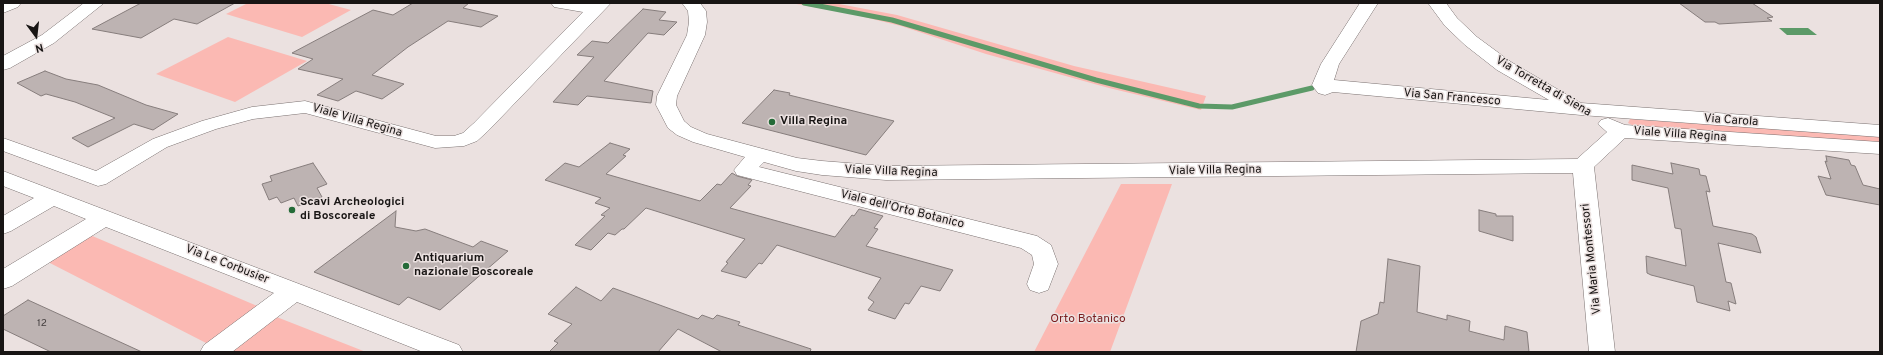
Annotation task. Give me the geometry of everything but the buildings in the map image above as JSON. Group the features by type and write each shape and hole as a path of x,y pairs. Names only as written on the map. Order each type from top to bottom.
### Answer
{"street":[{"path":"3,8 12,3"},
{"path":"3,64 48,39 95,3"},
{"path":"560,3 600,6"},
{"name":"Viale Villa Regina","path":"691,3 697,11 698,22 696,35 667,96 666,105 675,124 684,131 700,138 759,154 822,168 886,174 1583,166 1620,131 1880,148"},
{"name":"Via San Francesco","path":"1369,3 1330,64 1324,87 1581,109"},
{"name":"Via Torretta di Siena","path":"1437,3 1451,22 1471,41 1504,66 1620,131"},
{"name":"Viale Villa Regina","path":"3,144 98,179 160,143 209,124 252,113 305,106 435,142 458,142 470,137 481,127 600,6"},
{"name":"Via Carola","path":"1581,109 1880,131"},
{"name":"Viale dell'Orto Botanico","path":"759,154 745,170 1029,242 1043,251 1046,264 1039,284"},
{"name":"Via Maria Montessori","path":"1583,166 1602,352"},
{"name":"Via Le Corbusier","path":"3,178 450,352"},
{"path":"3,226 53,197"},
{"path":"3,280 105,217"},
{"path":"213,352 295,291"}],"green space":[{"path":"248,3 325,3 351,10 302,37 226,14"},
{"path":"791,3 834,3 897,15 1074,66 1206,96 1201,110 1109,88 986,54 901,26 852,14"},
{"path":"228,37 307,61 235,102 156,74"},
{"path":"1630,119 1880,136 1880,143 1638,128 1628,123"},
{"name":"Orto Botanico","path":"1121,184 1172,184 1110,352 1034,352"},
{"path":"90,235 262,308 210,345 46,261"},
{"path":"269,314 366,352 221,352"}],"shaded area":[{"path":"1779,28 1808,28 1817,35 1787,35"}],"waterway":[{"path":"804,3 892,20 1096,80 1199,106 1232,107 1312,88"}],"place":[{"name":"Villa Regina","path":"772,122"},
{"name":"Scavi Archeologici di Boscoreale","path":"292,210"},
{"name":"Antiquarium nazionale Boscoreale","path":"406,266"}]}
